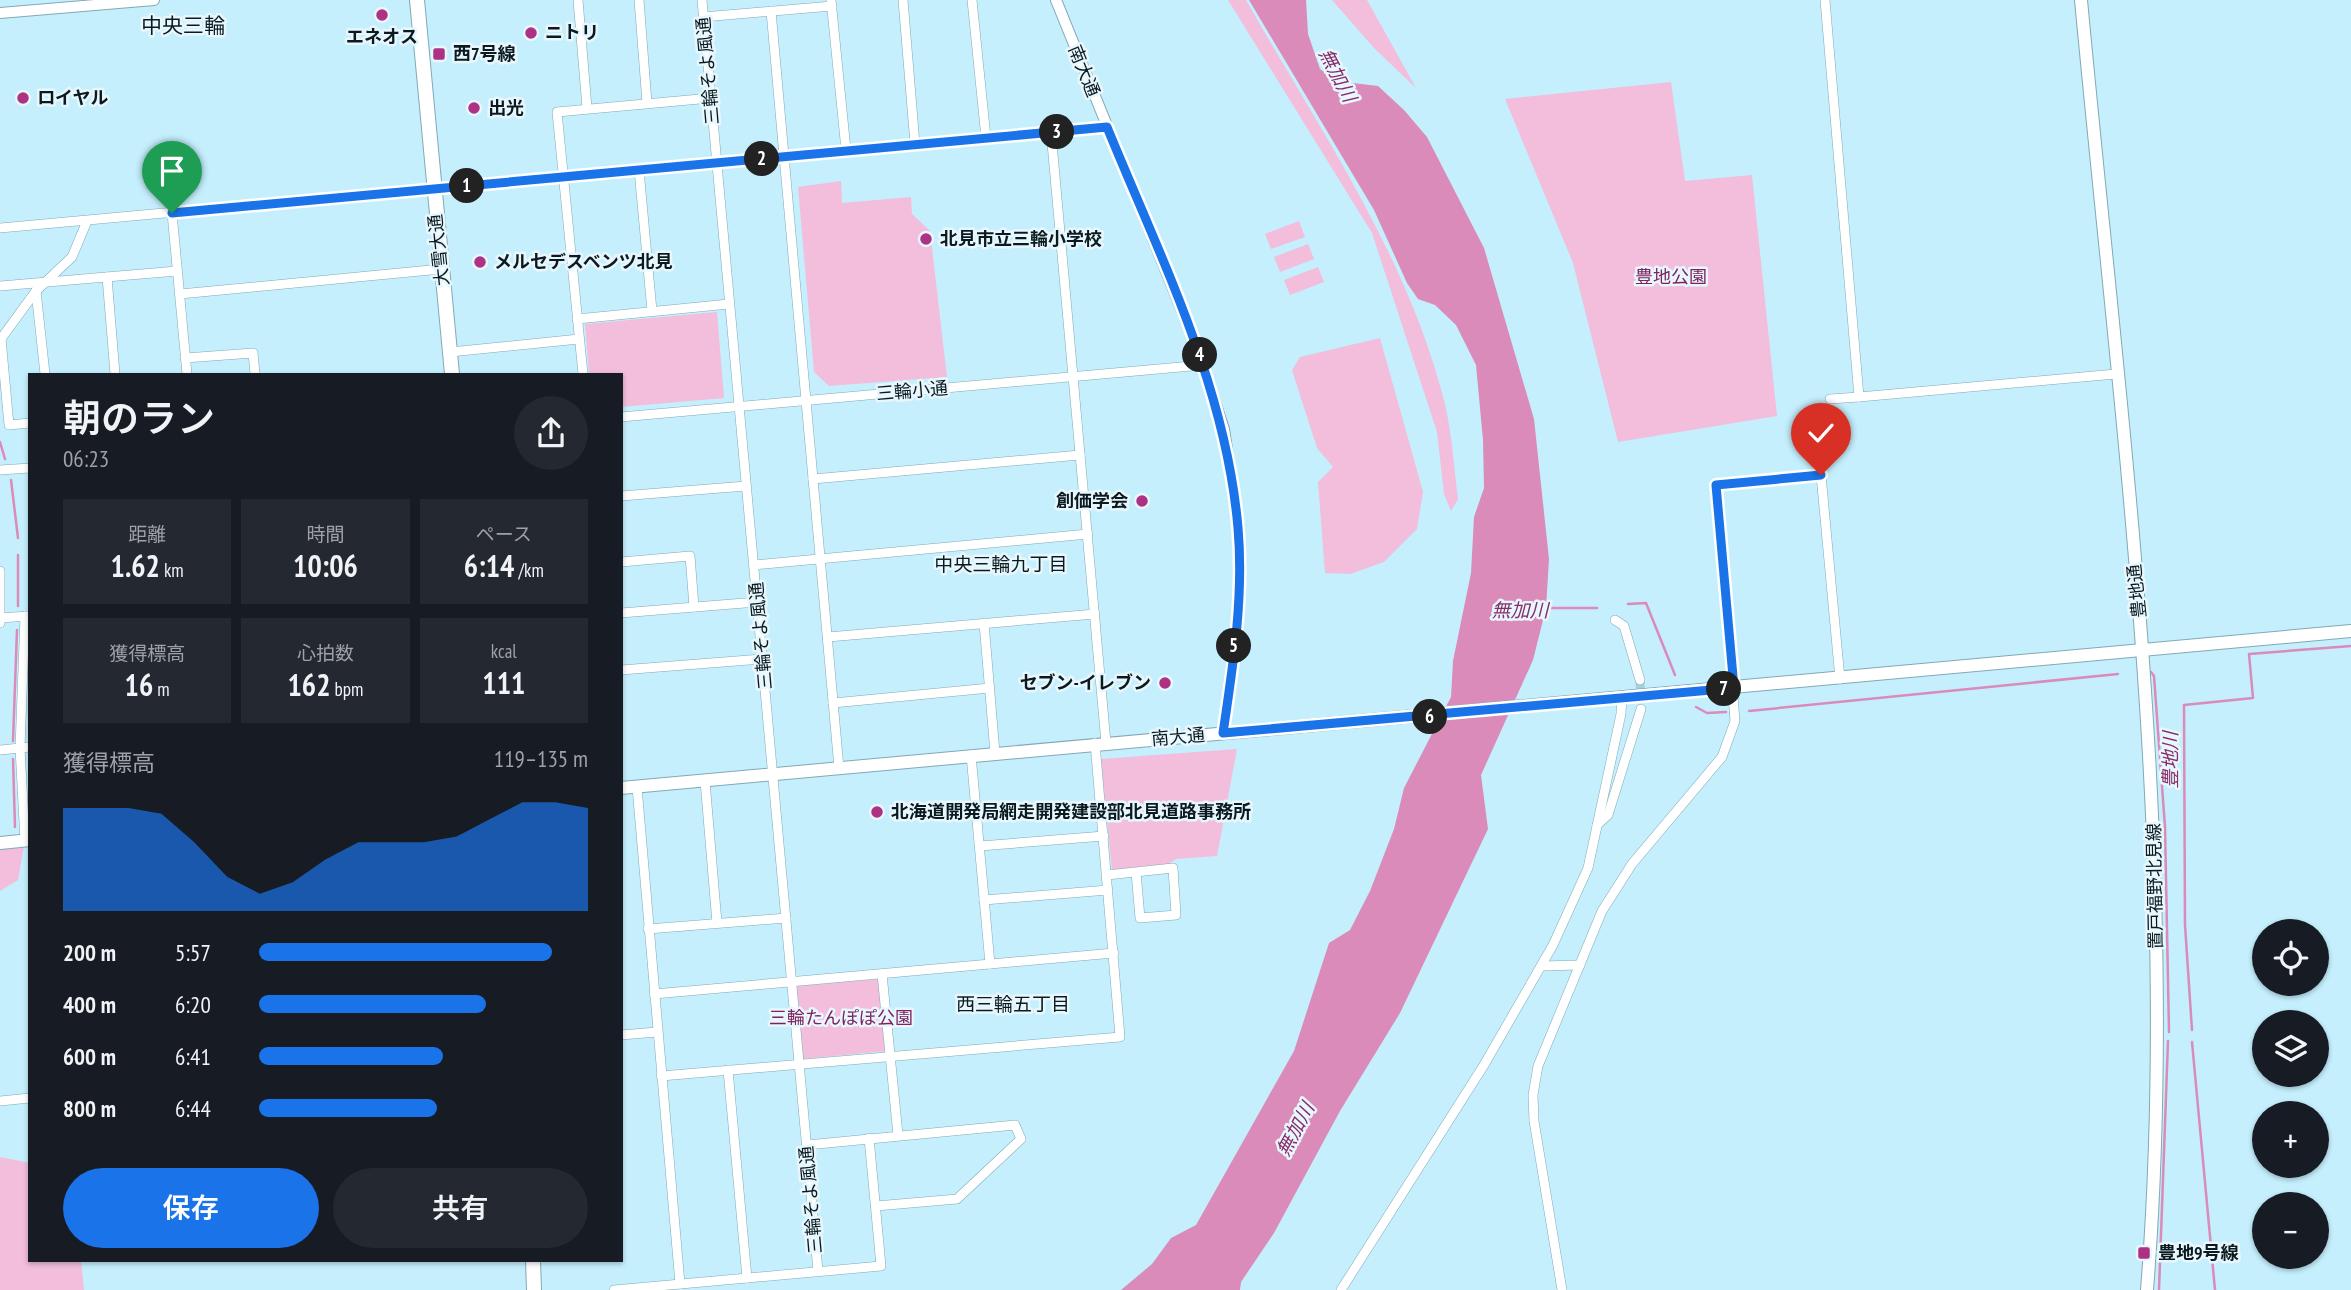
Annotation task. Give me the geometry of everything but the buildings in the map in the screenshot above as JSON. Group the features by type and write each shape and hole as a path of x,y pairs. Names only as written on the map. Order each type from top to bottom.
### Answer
{"highway":[{"name":"大雪大通","path":"417,0 452,373"},
{"path":"533,1262 534,1290"}],"main road":[{"name":"豊地通","path":"2081,0 2142,650"},
{"path":"1223,733 2351,631"},
{"name":"置戸福野北見線","path":"2142,650 2157,917 2155,1088 2147,1290"},
{"name":"南大通","path":"623,788 1223,733"},
{"path":"0,843 27,840"}],"street":[{"path":"0,13 52,4 154,0"},
{"path":"578,0 587,108"},
{"path":"639,0 647,103"},
{"name":"三輪そよ風通","path":"702,0 818,1271"},
{"path":"902,0 915,144"},
{"path":"972,0 986,138"},
{"name":"南大通","path":"1056,0 1203,365 1224,429 1239,530 1239,608 1223,733"},
{"path":"1825,0 1860,397"},
{"path":"703,17 832,3 846,150"},
{"path":"771,11 839,768"},
{"path":"583,373 558,112 711,98"},
{"path":"0,228 1107,127"},
{"path":"661,1076 1120,1037 1104,836 1095,614 1051,132"},
{"path":"639,170 652,311"},
{"path":"172,213 187,373"},
{"path":"28,423 9,425 1,339 36,291 72,257 87,221"},
{"path":"180,294 441,269"},
{"path":"0,286 177,271"},
{"path":"107,278 115,373"},
{"path":"36,291 45,373"},
{"path":"577,318 729,304"},
{"path":"450,352 579,339"},
{"path":"185,358 253,352 255,373"},
{"name":"三輪小通","path":"623,416 1203,365"},
{"path":"1830,399 2116,374"},
{"path":"813,480 1080,455"},
{"path":"0,470 28,468"},
{"path":"1562,1290 1534,1121 1538,1066 1602,911 1632,864 1723,757 1735,721 1716,485 1821,475 1840,679"},
{"path":"623,496 746,486"},
{"path":"754,565 1088,534"},
{"path":"623,562 690,556 694,607"},
{"path":"0,571 0,620 27,616 27,840"},
{"path":"623,612 757,602"},
{"path":"828,637 1095,614"},
{"path":"1615,620 1624,626 1640,680"},
{"path":"984,623 995,753"},
{"path":"623,670 762,659"},
{"path":"833,704 990,688"},
{"path":"1341,1290 1484,1065 1541,966 1588,869 1621,714 1616,699"},
{"path":"1597,825 1608,815 1640,709"},
{"path":"0,750 25,748"},
{"path":"971,755 990,964"},
{"path":"705,781 717,923"},
{"path":"637,787 680,1284"},
{"path":"980,846 1104,836"},
{"path":"1107,875 1136,872 1172,869 1176,915 1140,918 1136,872"},
{"path":"984,900 1108,890"},
{"path":"648,929 786,918"},
{"path":"654,994 1114,953"},
{"path":"1541,966 1580,965"},
{"path":"882,974 898,1135"},
{"path":"623,1035 657,1031"},
{"path":"728,1070 747,1278"},
{"path":"0,1101 28,1098"},
{"path":"807,1145 1015,1125 1021,1139 957,1199 876,1206"},
{"path":"614,1290 680,1284 715,1285 747,1278 881,1266 869,1138"}],"green space":[{"path":"1228,0 1246,0 1332,146 1409,297 1445,404 1458,499 1451,511 1444,494 1437,432 1372,233"},
{"path":"1332,0 1367,0 1416,88 1374,48"},
{"name":"豊地公園","path":"1671,82 1685,181 1752,175 1777,416 1618,442 1573,263 1505,99"},
{"path":"841,181 842,203 911,197 912,214 930,231 947,377 829,386 814,372 798,187"},
{"path":"1299,221 1305,237 1271,249 1265,234"},
{"path":"1308,244 1314,259 1280,272 1274,257"},
{"path":"1318,267 1324,282 1290,295 1284,280"},
{"path":"717,312 724,398 623,407 623,373 589,373 585,324"},
{"path":"1380,338 1423,492 1417,529 1384,562 1350,574 1325,573 1318,482 1333,467 1317,448 1292,370 1300,357"},
{"path":"1237,749 1217,856 1176,859 1169,864 1112,870 1101,759"},
{"path":"25,841 18,880 0,891 0,843"},
{"name":"三輪たんぽぽ公園","path":"879,979 886,1051 803,1059 797,986"},
{"path":"0,1157 28,1163 28,1262 81,1262 84,1290 0,1290"}],"water":[{"name":"無加川","path":"1249,0 1306,0 1308,34 1320,69 1336,81 1378,86 1404,110 1427,137 1484,248 1534,419 1549,559 1546,608 1533,660 1481,775 1488,829 1400,1013 1340,1111 1274,1233 1241,1282 1240,1290 1121,1290 1152,1264 1171,1238 1196,1225 1294,1051 1329,943 1350,930 1370,891 1394,829 1404,788 1451,697 1453,661 1471,573 1474,517 1484,488 1483,440 1476,365 1456,325 1435,305 1418,299 1407,283 1374,210"}],"waterway":[{"path":"0,442 5,459"},
{"path":"11,480 18,538"},
{"path":"18,555 18,606"},
{"path":"1628,604 1646,603 1675,675"},
{"name":"無加川","path":"1545,608 1597,608"},
{"path":"13,741 17,630"},
{"name":"豊地川","path":"2192,1030 2185,925 2184,705 2253,698 2249,654 2351,646"},
{"path":"2151,672 2154,676 2165,827 2169,1032"},
{"path":"1749,711 2118,674"},
{"path":"1696,707 1707,713 1726,712"},
{"path":"13,759 15,827"},
{"path":"2159,1290 2168,1041"},
{"name":"豊地川","path":"2192,1042 2215,1290"}],"tunnel":[{"path":"1640,680 1641,709"}],"place":[{"name":"エネオス","path":"382,15"},
{"name":"ニトリ","path":"531,33"},
{"name":"西7号線","path":"439,54"},
{"name":"ロイヤル","path":"23,98"},
{"name":"出光","path":"474,108"},
{"name":"北見市立三輪小学校","path":"926,239"},
{"name":"メルセデスベンツ北見","path":"480,262"},
{"name":"創価学会","path":"1142,501"},
{"name":"セブン-イレブン","path":"1165,683"},
{"name":"北海道開発局網走開発建設部北見道路事務所","path":"877,812"},
{"name":"豊地9号線","path":"2144,1253"}],"district":[{"name":"中央三輪","path":"183,26"},
{"name":"中央三輪九丁目","path":"1001,564"},
{"name":"西三輪五丁目","path":"1013,1004"}],"route":[{"path":"172,213 1107,127 1194,340 1224,429 1239,530 1239,608 1223,733 1443,716 1734,688 1716,485 1821,475"}]}
